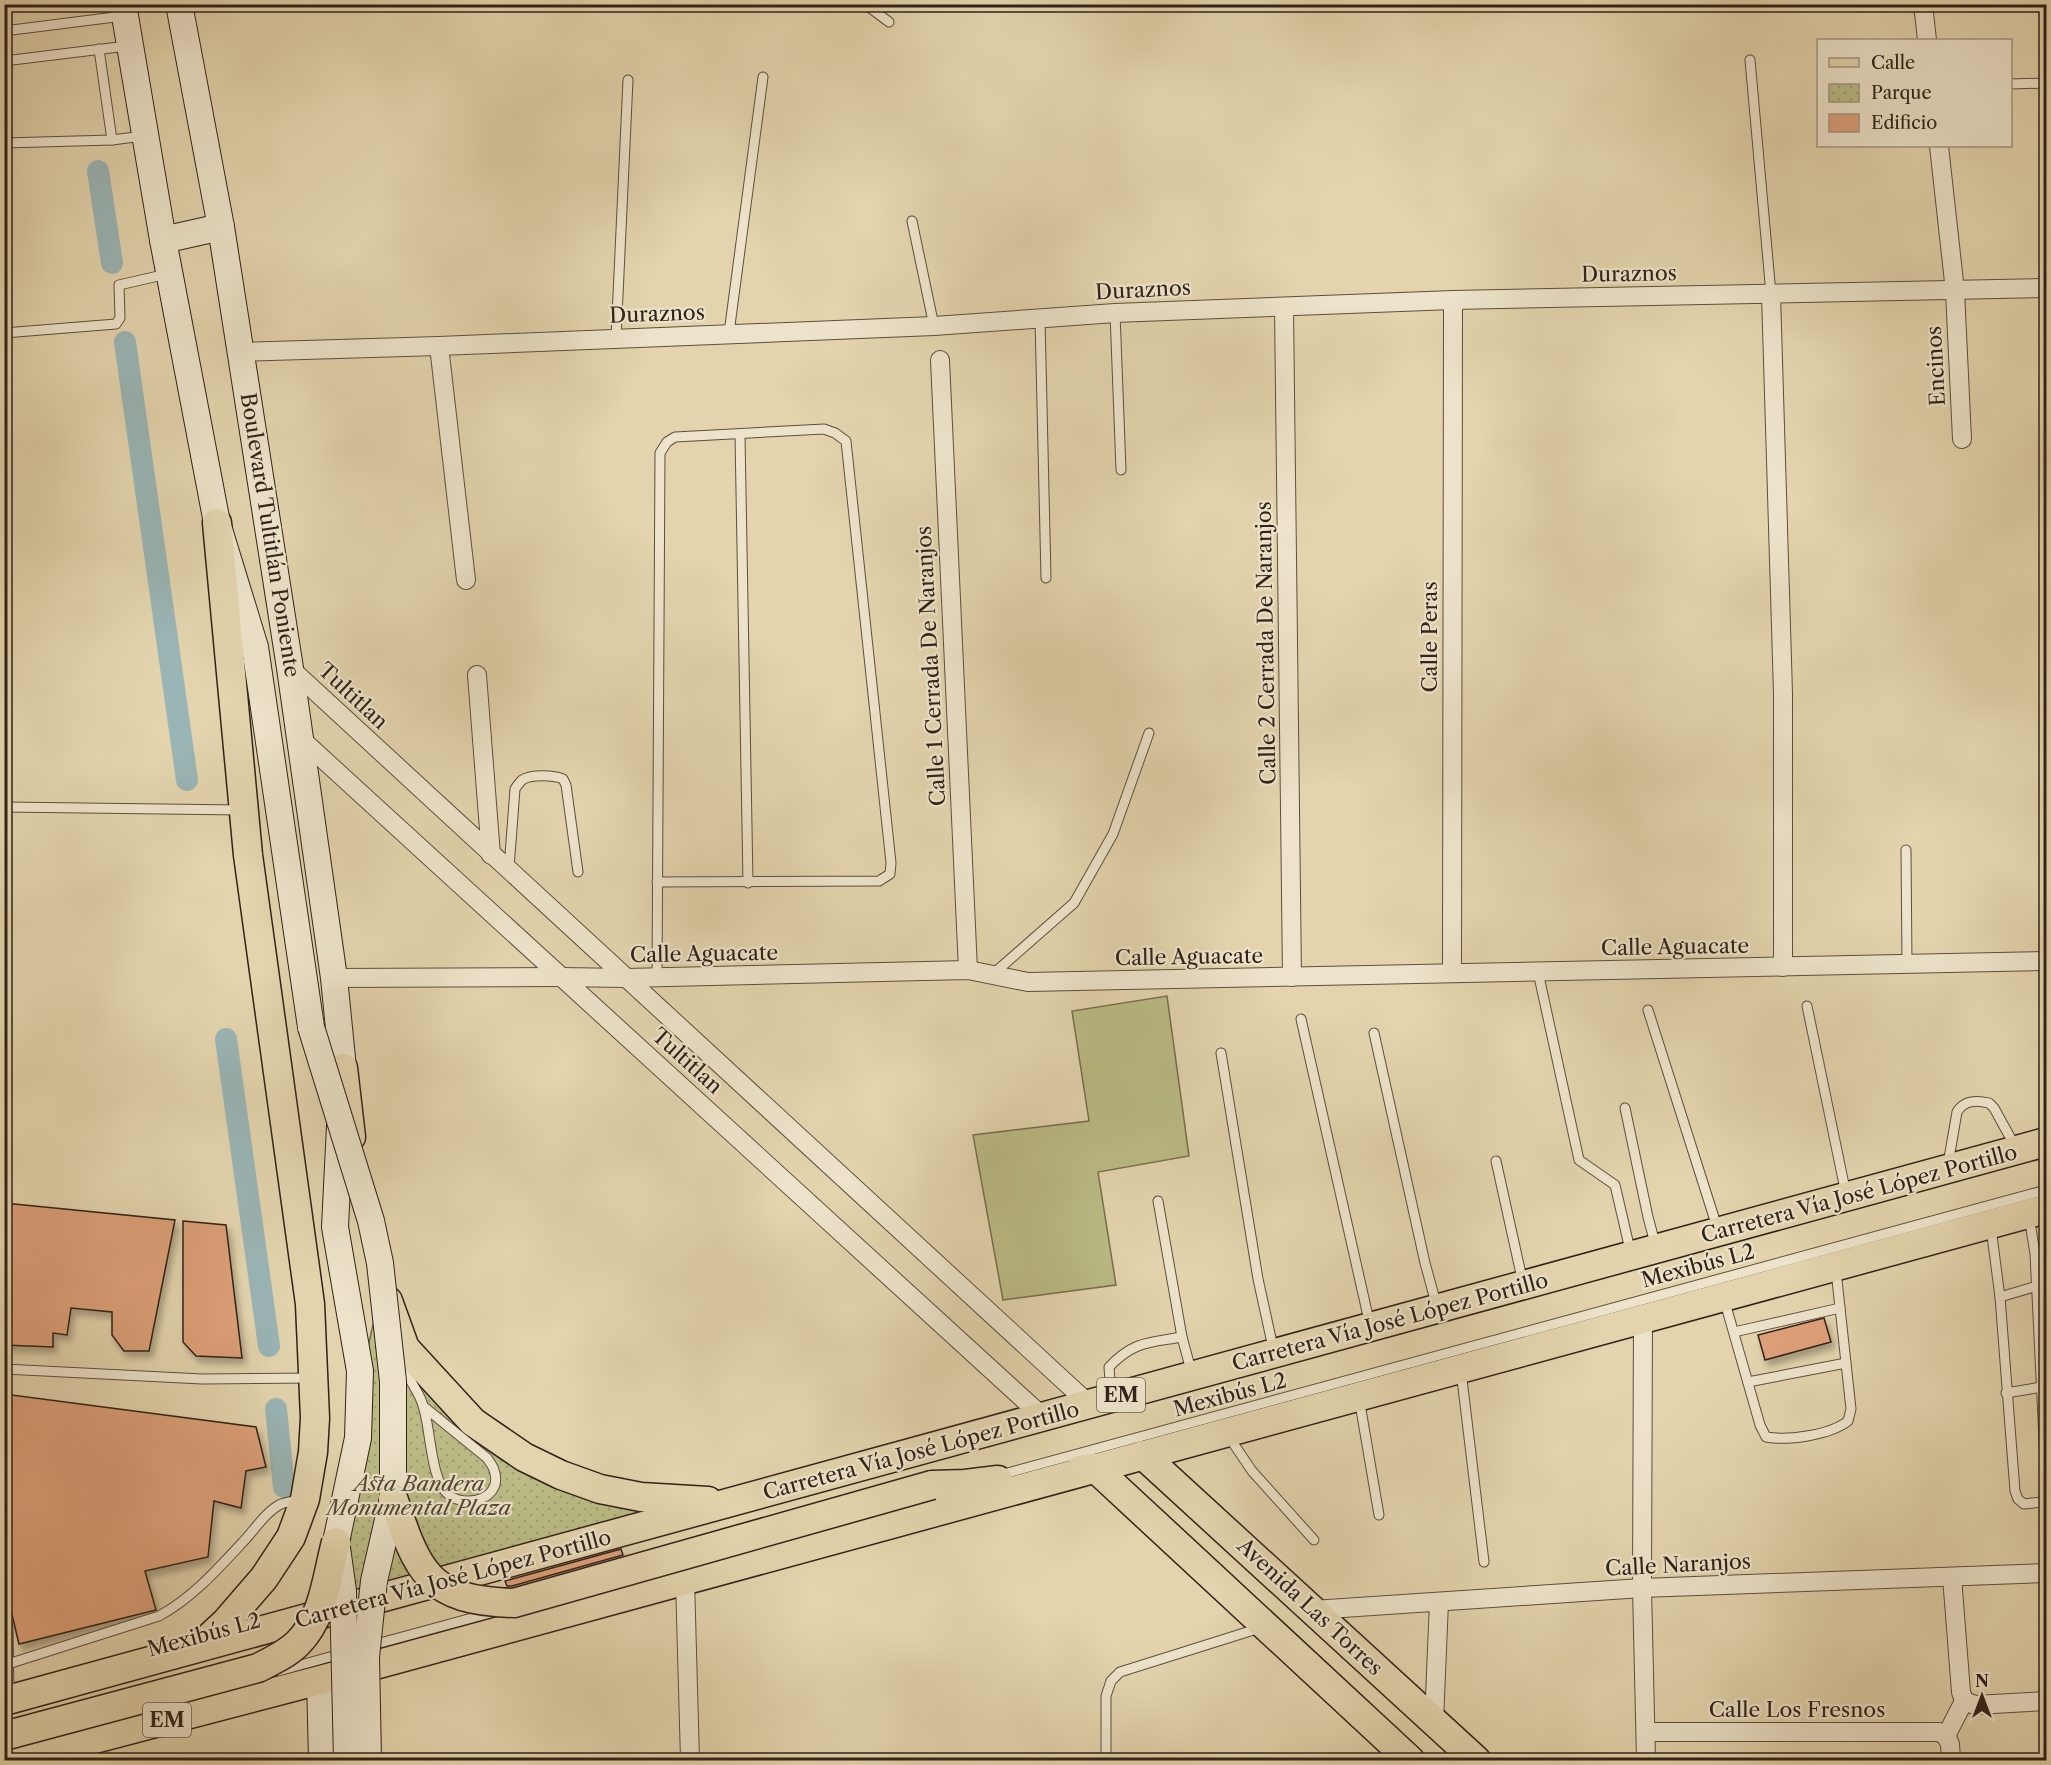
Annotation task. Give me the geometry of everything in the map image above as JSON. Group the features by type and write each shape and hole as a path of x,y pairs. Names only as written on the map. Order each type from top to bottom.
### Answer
{"main road":[{"path":"196,1650 226,1622 264,1578 291,1537 305,1499 313,1452 315,1418 310,1304 248,855 217,523"},
{"path":"343,1068 358,1203 405,1348 473,1422 524,1457 561,1476 600,1489 641,1497 734,1502"},
{"name":"Carretera Vía José López Portillo","path":"6,1703 2046,1142"},
{"name":"EM","path":"14,1761 320,1680 1143,1455 1221,1425 1359,1396 2038,1212"},
{"name":"Avenida Las Torres","path":"1143,1455 1476,1761"},
{"path":"393,1498 407,1541 417,1562 429,1577 444,1589 465,1597 489,1602 514,1603 932,1485 965,1484 1095,1468 1410,1761"},
{"path":"4,1736 258,1668 279,1658 297,1644 316,1617 336,1542"}],"street":[{"name":"Boulevard Tultitlán Poniente","path":"179,4 221,227 241,352 301,739 334,978 343,1068 335,1227 360,1371 358,1438 336,1542"},
{"path":"1923,4 1927,39"},
{"name":"Boulevard Tultitlán Poniente","path":"124,10 163,240 217,523 255,647 311,1027 371,1221 380,1263 393,1381 393,1498 374,1581 366,1657 368,1761"},
{"name":"Encinos","path":"1939,147 1955,291 1962,439"},
{"path":"163,240 221,227"},
{"name":"Duraznos","path":"241,352 934,326 1115,313 1453,300 2046,288"},
{"path":"1771,294 1783,693 1783,967"},
{"name":"Calle Peras","path":"1452,974 1453,300"},
{"name":"Calle 2 Cerrada De Naranjos","path":"1284,308 1292,977"},
{"path":"439,346 466,580"},
{"name":"Calle 1 Cerrada De Naranjos","path":"940,360 968,970"},
{"name":"Tultitlan","path":"290,668 626,978 1100,1401"},
{"path":"477,675 491,855"},
{"name":"Tultitlan","path":"301,739 1043,1417"},
{"name":"Calle Aguacate","path":"334,978 657,978 968,970 1028,982 2046,961"},
{"path":"1643,1318 1642,1588 1646,1761"},
{"path":"336,1542 343,1591 347,1761"},
{"name":"Calle Naranjos","path":"1313,1610 1642,1588 2046,1574"},
{"path":"1951,1761 1950,1744 1946,1736 1964,1701 1961,1692 1952,1577"},
{"path":"685,1580 690,1761"},
{"path":"1434,1721 1439,1602"},
{"path":"320,1680 322,1761"},
{"path":"1964,1701 1975,1705 2046,1701"},
{"name":"Calle Los Fresnos","path":"1646,1732 1939,1732 1946,1736"}],"lane":[{"path":"865,4 889,22"},
{"path":"4,31 124,10"},
{"path":"4,61 130,45"},
{"path":"99,49 112,140"},
{"path":"1750,60 1771,294"},
{"path":"729,333 763,77"},
{"path":"616,338 628,80"},
{"path":"2012,84 2046,83"},
{"path":"4,114 6,143 112,140 145,136"},
{"path":"912,221 934,326"},
{"path":"4,333 116,324 120,318 119,285 170,273"},
{"path":"1115,313 1121,470"},
{"path":"1040,320 1046,578"},
{"path":"657,882 879,881 890,874 891,863 846,441 836,433 824,429 675,437 667,442 660,453 657,882 657,978"},
{"path":"740,435 748,883"},
{"path":"992,975 1074,903 1113,834 1149,733"},
{"path":"508,871 515,789 521,781 556,776 563,779 566,785 578,872"},
{"path":"4,807 244,810"},
{"path":"1906,850 1907,964"},
{"path":"1538,972 1579,1160 1615,1185 1645,1252"},
{"path":"1807,1006 1846,1197"},
{"path":"1648,1010 1719,1232"},
{"path":"1300,1019 1371,1327"},
{"path":"1374,1033 1425,1263 1438,1309"},
{"path":"1221,1053 1258,1280 1274,1354"},
{"path":"1947,1170 1957,1112 1967,1102 1989,1103 2017,1150"},
{"path":"1625,1108 1648,1217 1645,1252"},
{"name":"Mexibús L2","path":"6,1703 2046,1152"},
{"path":"1496,1161 1524,1286"},
{"name":"Mexibús L2","path":"4,1745 965,1484 1221,1425 2046,1190"},
{"path":"1158,1201 1182,1337 1192,1376"},
{"path":"2038,1212 2035,1254 2046,1479"},
{"path":"1990,1226 2000,1297 2015,1491 2018,1499 2024,1504 2042,1502 2046,1491"},
{"path":"1724,1296 1760,1425 1766,1437 1781,1440 1838,1429 1848,1421 1851,1409 1836,1266"},
{"path":"2000,1297 2037,1286"},
{"path":"1734,1332 1840,1308"},
{"path":"1100,1401 1110,1367 1124,1352 1140,1344 1182,1337"},
{"path":"405,1348 411,1380 423,1406 437,1476 447,1494 465,1502 480,1500 491,1492 495,1481 494,1469 486,1458 423,1406"},
{"path":"1748,1382 1846,1364"},
{"path":"1460,1368 1484,1562"},
{"path":"4,1369 202,1378 314,1378"},
{"path":"2007,1393 2042,1387"},
{"path":"1359,1396 1379,1515"},
{"path":"1221,1425 1252,1471 1314,1540"},
{"path":"9,1664 159,1616 172,1609 182,1603 218,1568 268,1513 281,1504 305,1499"},
{"path":"1106,1761 1106,1696 1111,1681 1120,1672 1265,1626"},
{"path":"6,1703 9,1664 8,1627"}],"green space":[{"path":"1167,996 1189,1156 1098,1172 1116,1285 1003,1300 973,1135 1089,1121 1072,1011"},
{"name":"Asta Bandera Monumental Plaza","path":"376,1310 448,1415 665,1513 308,1610 321,1566"}],"building":[{"path":"4,1203 175,1220 149,1351 124,1351 112,1335 112,1312 71,1308 67,1335 53,1333 53,1347 4,1345"},
{"path":"183,1221 226,1225 242,1358 196,1356 183,1342"},
{"path":"1824,1318 1831,1342 1765,1360 1758,1335"},
{"path":"4,1394 256,1427 266,1467 246,1471 241,1508 214,1501 208,1557 145,1571 156,1610 19,1644 9,1602 4,1601"},
{"path":"621,1549 623,1555 512,1586 507,1586 505,1581"}],"waterway":[{"path":"98,171 112,263"},
{"path":"125,342 187,780"},
{"path":"226,1039 269,1346"},
{"path":"276,1409 284,1487"}]}
